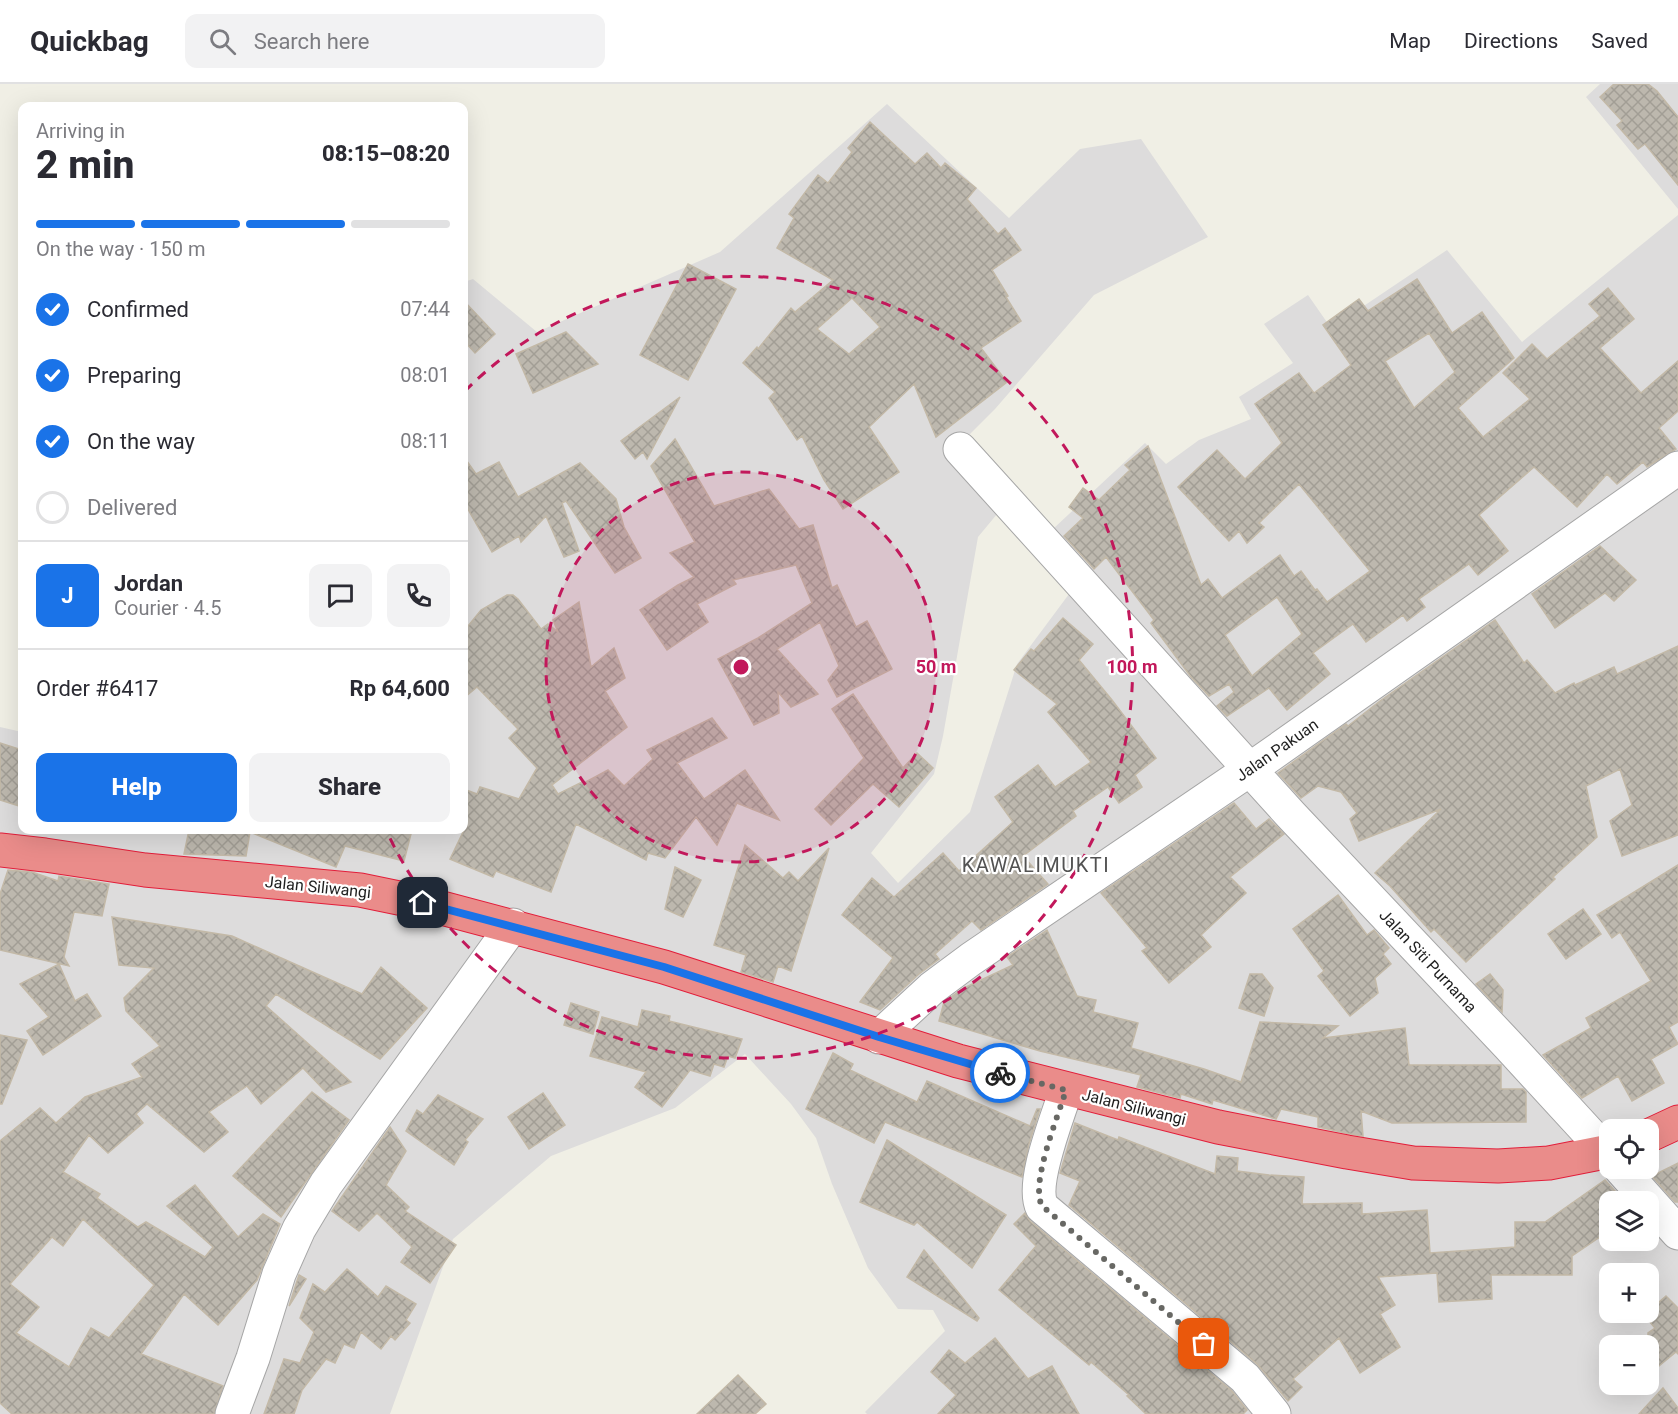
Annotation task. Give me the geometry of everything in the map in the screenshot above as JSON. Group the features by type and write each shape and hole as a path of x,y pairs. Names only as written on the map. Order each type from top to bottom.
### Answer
{"highway":[{"name":"Jalan Siliwangi","path":"0,850 145,870 360,890 423,903 513,925 664,967 958,1061 1218,1127 1347,1152 1413,1163 1498,1166 1599,1158"},
{"path":"1659,1131 1678,1122"}],"street":[{"name":"Jalan Siti Purnama","path":"960,449 1250,770 1599,1144"},
{"name":"Jalan Pakuan","path":"879,1037 932,988 971,960 1250,770 1678,468"},
{"path":"232,1414 279,1274 299,1229 326,1184 513,925"},
{"path":"1066,1090 1039,1178 1039,1200 1042,1206 1245,1378 1274,1414"},
{"name":"Jalan Siti Purnama","path":"1630,1179 1678,1233"}],"shaded area":[{"path":"1600,84 1678,84 1678,209 1586,97"},
{"path":"887,104 1009,218 1080,149 1141,139 1208,237 1094,295 995,409 960,444 1007,502 978,537 943,736 934,774 871,853 898,883 970,812 1017,664 1075,586 1038,543 1145,443 1166,464 1199,440 1251,419 1239,397 1293,363 1264,324 1308,295 1331,328 1447,250 1522,342 1678,215 1678,1414 867,1414 865,1412 945,1331 933,1310 898,1309 868,1268 832,1184 816,1138 791,1104 745,1054 675,1108 551,1156 453,1239 390,1414 0,1414 0,727 18,731 18,834 468,834 468,281 473,279 537,332 720,252"}],"building":[{"path":"1614,84 1648,84 1657,91 1678,117 1678,185 1645,144 1638,149 1617,125 1622,121 1600,97"},
{"path":"870,122 915,164 927,153 941,168 945,163 976,188 967,199 998,234 1005,228 1021,250 992,270 1021,321 981,348 1007,382 936,437 914,384 869,427 899,472 843,509 824,480 802,436 797,440 769,398 775,392 743,363 757,347 758,349 791,308 795,312 833,280 777,248 794,218 789,214 818,175 828,183 852,152 848,148","holes":["852,298 880,327 849,354 817,329"]},
{"path":"688,264 736,289 688,380 640,355"},
{"path":"1417,279 1452,333 1482,312 1514,358 1458,408 1483,437 1530,399 1503,373 1532,344 1547,359 1600,316 1589,304 1608,288 1634,319 1600,348 1641,393 1678,361 1678,411 1659,428 1676,449 1647,467 1643,462 1617,484 1607,474 1577,507 1534,467 1479,515 1508,551 1478,575 1469,564 1419,599 1425,607 1407,621 1403,615 1366,642 1353,624 1313,653 1330,674 1287,710 1269,688 1227,716 1217,706 1234,692 1229,684 1209,696 1191,677 1151,623 1154,620 1106,557 1094,569 1064,536 1083,518 1069,507 1083,488 1099,500 1130,470 1125,465 1148,446 1201,585 1208,579 1222,598 1280,555 1294,576 1301,571 1327,602 1370,571 1299,484 1259,523 1264,527 1247,543 1239,531 1229,541 1178,487 1217,450 1245,479 1282,443 1255,404 1299,373 1314,393 1351,365 1323,325 1359,299 1368,311","holes":["1429,333 1455,372 1414,408 1385,361","1277,597 1302,634 1252,676 1225,635"]},
{"path":"468,305 495,334 475,353 468,345"},
{"path":"566,332 598,364 533,393 516,354"},
{"path":"680,397 647,459 643,452 635,459 621,441"},
{"path":"675,439 714,506 769,489 799,529 813,525 832,588 837,585 856,627 867,621 892,669 837,697 828,680 839,666 820,622 777,649 818,694 791,707 778,692 779,713 754,725 718,659 758,638 812,603 796,565 733,580 736,584 697,604 708,622 667,650 640,610 694,577 670,553 695,542 651,466"},
{"path":"499,462 518,497 580,463 616,499 624,527 641,558 615,573 566,501 562,503 579,551 564,557 546,516 521,542 519,536 492,552 468,509 468,463 476,474"},
{"path":"1600,546 1636,580 1614,601 1605,593 1555,628 1532,594"},
{"path":"507,595 513,595 541,629 548,624 558,632 553,620 579,602 591,667 614,648 625,678 605,691 627,727 552,785 558,794 608,770 624,786 653,759 647,750 712,718 727,738 677,763 704,799 745,770 779,820 737,803 717,845 696,817 665,858 648,853 646,860 576,824 551,892 496,871 493,877 450,859 462,834 468,834 468,791 477,794 480,787 519,799 537,768 509,738 518,729 477,687 468,695 468,626 481,610"},
{"path":"1063,618 1093,644 1079,660 1156,758 1135,775 1142,787 1119,803 1108,787 1073,811 1076,816 1023,856 1048,884 981,930 972,921 935,954 939,959 880,1010 860,1002 893,958 842,915 872,878 894,897 943,853 959,871 1013,822 995,797 1038,765 1055,787 1091,762 1048,712 1057,704 1014,670 1031,649 1034,651"},
{"path":"1495,620 1524,663 1527,660 1555,693 1614,667 1617,674 1678,646 1678,835 1622,856 1610,821 1632,805 1620,769 1586,786 1597,837 1466,962 1434,929 1431,932 1390,886 1375,873 1441,809 1359,841 1350,819 1357,813 1341,792 1318,786 1301,798 1278,773 1346,724 1348,726"},
{"path":"853,694 903,768 917,753 933,768 899,807 873,784 831,825 815,809 864,758 832,709"},
{"path":"0,743 18,749 18,806 0,800"},
{"path":"1234,803 1256,829 1269,819 1284,834 1230,877 1246,893 1201,935 1211,947 1169,983 1142,951 1147,948 1101,893"},
{"path":"188,834 250,834 246,856 184,854"},
{"path":"255,834 411,834 404,861 345,846 336,867"},
{"path":"745,845 783,878 789,872 798,881 829,848 791,971 778,966 773,982 741,972 746,955 714,945"},
{"path":"1678,865 1678,1022 1669,1027 1678,1044 1651,1059 1664,1083 1632,1101 1618,1076 1582,1098 1543,1055 1591,1028 1586,1018 1651,981 1620,932 1612,938 1597,915"},
{"path":"675,867 701,880 683,917 665,909"},
{"path":"8,870 32,872 58,881 59,876 109,884 102,916 74,912 64,957 69,966 0,950 0,894"},
{"path":"1338,895 1367,935 1374,930 1389,948 1383,954 1391,964 1375,978 1378,993 1350,1016 1318,976 1324,971 1293,929"},
{"path":"1583,909 1601,934 1566,959 1548,934"},
{"path":"112,917 232,936 362,994 381,967 427,1008 380,1059 276,994 266,1006 351,1082 326,1092 303,1068 261,1104 247,1086 209,1112 228,1132 204,1152 147,1104 136,1114 143,1123 108,1153 89,1135 63,1172 100,1194 97,1198 138,1227 146,1222 205,1257 213,1247 167,1206 195,1185 238,1237 263,1214 280,1224 257,1280 218,1325 184,1294 141,1354 223,1386 214,1414 12,1414 0,1403 0,1141 40,1108 56,1123 85,1097 142,1077 132,1064 160,1046 126,1011 124,998 154,968 119,965","holes":["83,1219 154,1285 109,1338 91,1328 69,1367 16,1333 39,1307 10,1284 52,1237 63,1246"]},
{"path":"1047,930 1077,996 1096,1000 1093,1012 1138,1023 1131,1048 1241,1082 1260,1022 1338,1026 1323,1038 1405,1028 1409,1065 1501,1065 1501,1089 1523,1089 1526,1092 1526,1122 1392,1123 1361,1111 1363,1136 1350,1134 1318,1127 1318,1117 1281,1109 1276,1119 1213,1100 1212,1104 1181,1094 1180,1098 1137,1087 1141,1075 1040,1051 939,1021 944,1002 964,988 1013,965 1007,957"},
{"path":"59,964 75,1001 87,994 101,1016 43,1055 27,1031 49,1017 20,984"},
{"path":"1250,974 1262,974 1273,988 1264,1016 1239,1008"},
{"path":"1490,974 1503,990 1502,1012 1476,984"},
{"path":"571,1003 599,1012 593,1034 564,1025"},
{"path":"642,1010 670,1016 669,1021 742,1039 735,1058 728,1056 724,1067 714,1064 710,1076 690,1070 662,1107 635,1087 646,1072 590,1056 602,1017 638,1027"},
{"path":"0,1035 27,1040 2,1104 0,1104"},
{"path":"833,1053 853,1064 850,1070 917,1102 927,1081 1030,1126 1037,1109 1040,1109 1022,1177 885,1122 874,1143 806,1109"},
{"path":"312,1092 349,1120 281,1217 233,1176"},
{"path":"543,1093 565,1125 529,1149 508,1117"},
{"path":"438,1095 483,1119 465,1140 468,1142 454,1165 406,1131 417,1110 423,1114"},
{"path":"1075,1123 1118,1140 1119,1137 1215,1174 1217,1156 1238,1158 1237,1171 1304,1177 1302,1204 1362,1203 1362,1214 1427,1210 1430,1253 1515,1247 1515,1222 1545,1222 1605,1180 1615,1191 1599,1191 1599,1238 1572,1256 1572,1275 1491,1275 1492,1299 1439,1302 1437,1273 1378,1277 1395,1305 1380,1314 1400,1347 1360,1373 1339,1338 1293,1379 1302,1387 1288,1401 1257,1364 1069,1205 1080,1181 1060,1173"},
{"path":"390,1127 406,1151 386,1185 409,1207 405,1211 456,1245 430,1283 401,1262 412,1247 377,1213 359,1231 332,1211"},
{"path":"887,1140 1006,1215 972,1268 917,1222 914,1225 860,1202"},
{"path":"1678,1163 1678,1202 1675,1202 1655,1179 1659,1179 1659,1172"},
{"path":"1025,1213 1030,1221 1232,1391 1247,1410 1243,1414 1146,1414 1127,1396 1129,1395 1091,1362 1089,1365 999,1290 1036,1246 1014,1224"},
{"path":"924,1250 979,1318 977,1321 907,1277"},
{"path":"347,1269 378,1297 386,1286 416,1304 406,1320 410,1323 395,1340 391,1336 381,1349 361,1332 354,1348 344,1344 335,1363 326,1359 302,1390 294,1414 264,1414 284,1359 300,1363 314,1332 300,1318 313,1284 325,1292"},
{"path":"299,1275 306,1279 289,1306 297,1281"},
{"path":"1666,1296 1678,1308 1678,1354 1676,1352 1659,1366 1659,1335 1648,1335 1648,1333 1655,1328 1651,1323 1659,1323 1659,1302"},
{"path":"995,1338 1028,1379 1052,1366 1079,1414 938,1414 956,1395 931,1372 949,1350 965,1363"},
{"path":"738,1375 766,1404 755,1414 697,1414"},
{"path":"1663,1388 1678,1408 1678,1414 1639,1414 1659,1395"}],"way so far":[{"path":"1000,1073 1066,1090 1039,1178 1039,1200 1042,1206 1204,1344"}],"district":[{"name":"KAWALIMUKTI","path":"1036,865"}],"route":[{"path":"423,903 513,925 664,967 879,1037 1000,1073"}]}
